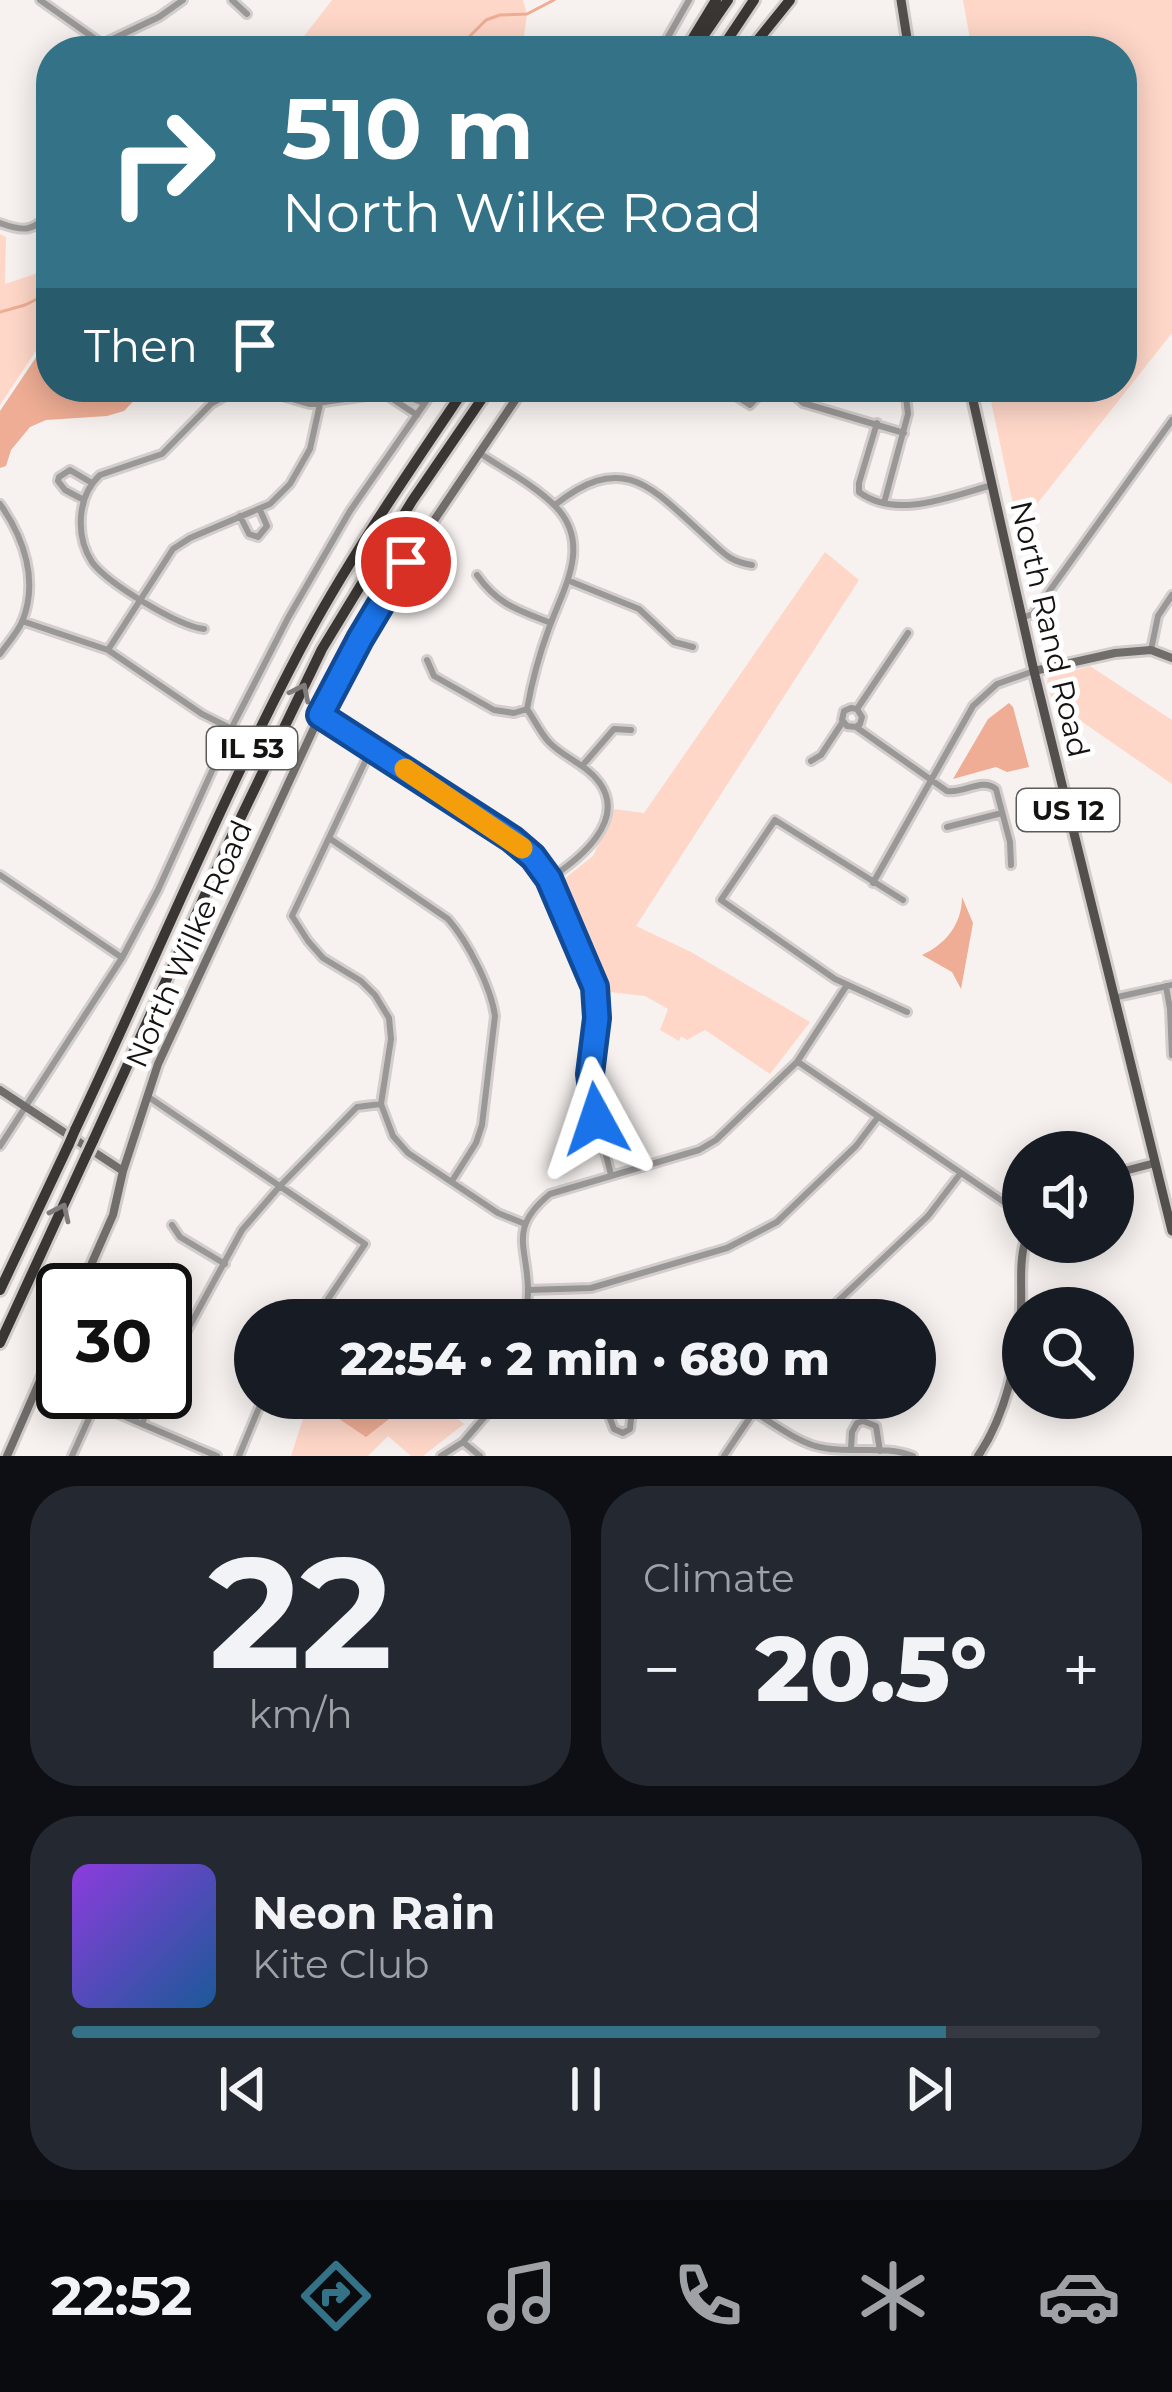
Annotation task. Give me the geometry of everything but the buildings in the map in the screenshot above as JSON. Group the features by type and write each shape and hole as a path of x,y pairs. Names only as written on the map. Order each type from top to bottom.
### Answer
{"highway":[{"path":"697,36 716,0"},
{"path":"700,36 728,0"},
{"path":"729,36 754,0"},
{"path":"761,36 790,0"},
{"name":"IL 53","path":"0,1290 300,651 376,520 456,402"},
{"name":"IL 53","path":"0,1343 322,649 412,501 480,402"}],"main road":[{"path":"901,0 907,36"},
{"name":"North Rand Road","path":"973,402 1034,671 1172,1231"}],"street":[{"path":"40,0 86,36"},
{"path":"122,36 183,0"},
{"path":"232,0 247,14"},
{"path":"669,36 689,0"},
{"path":"0,223 20,230 36,225"},
{"path":"203,629 188,627 140,599 94,565 82,532 83,500 92,482 110,471 162,454 210,402"},
{"path":"303,402 333,402"},
{"path":"397,402 417,415"},
{"path":"419,402 424,404"},
{"name":"North Wilke Road","path":"92,1263 113,1215 122,1172 158,1064 320,715 406,562 514,402"},
{"path":"802,402 904,433"},
{"path":"884,503 904,433 907,402"},
{"path":"108,650 173,549 270,504 297,473 310,448 320,404"},
{"name":"North Wilke Road","path":"0,1146 122,958 288,618 350,511 424,404"},
{"path":"1022,618 1033,614 1172,420"},
{"path":"877,423 859,489 863,496 902,506 992,485"},
{"path":"481,454 555,505 573,539 571,581 551,623 527,709 549,743 599,782 608,812 591,844 549,879"},
{"path":"83,500 61,485 59,477 70,470 92,482"},
{"path":"555,505 598,479 635,480 658,493 733,562 752,566"},
{"path":"0,504 17,531 29,581 22,621 0,654"},
{"path":"240,517 249,534 258,537 267,526 259,509"},
{"path":"477,575 491,596 551,623"},
{"path":"571,581 639,609 674,642 693,647"},
{"path":"1150,650 1158,616 1172,596"},
{"path":"22,621 108,650 231,729"},
{"path":"857,709 908,633"},
{"path":"873,883 973,706 997,684 1115,653 1150,650 1172,658"},
{"path":"427,660 434,676 494,710 514,713 527,709"},
{"path":"811,761 821,755 843,722 844,712 857,709"},
{"path":"843,722 856,727 862,720 857,709"},
{"path":"320,715 512,839 549,879 595,987 591,1096 610,1175"},
{"path":"856,727 947,791 992,785 1010,842 1011,866"},
{"path":"582,766 614,729 631,730"},
{"path":"372,747 292,916 323,958 375,995 388,1018 391,1040 381,1104 392,1136 408,1153 498,1214 525,1224"},
{"path":"947,827 1002,814"},
{"path":"903,900 775,820 721,900 847,985 907,1012"},
{"path":"329,838 448,920 460,932 493,1000 482,1125 452,1181"},
{"path":"0,874 122,958"},
{"path":"527,1299 521,1250 525,1224 535,1206 550,1194 699,1150 716,1140 797,1062 847,985"},
{"path":"1113,998 1169,986 1172,1055"},
{"path":"797,1062 1002,1201"},
{"path":"0,1090 122,1172"},
{"path":"147,1096 365,1244 328,1299"},
{"path":"192,1322 242,1230 280,1186 357,1107 381,1104"},
{"path":"528,1290 591,1288 727,1248 777,1222 856,1146 878,1117"},
{"path":"1134,1168 1155,1163"},
{"path":"840,1299 928,1216 961,1174"},
{"path":"172,1225 180,1237 225,1264"},
{"path":"978,1456 1001,1414 1018,1337 1021,1263"},
{"path":"7,1456 36,1389"},
{"path":"71,1456 88,1419"},
{"path":"130,1419 217,1456"},
{"path":"142,1424 144,1419"},
{"path":"239,1456 254,1419"},
{"path":"441,1456 463,1442 483,1419"},
{"path":"610,1419 614,1430 623,1433 630,1429 631,1419"},
{"path":"724,1456 749,1419"},
{"path":"765,1419 819,1447 898,1450 913,1456"},
{"path":"851,1449 854,1428 863,1421 875,1426 880,1451"},
{"path":"463,1442 479,1456"}],"shaded area":[{"path":"332,0 523,0 527,14 524,36 304,36"},
{"path":"963,0 1172,0 1172,333 1137,377 1137,36 969,36"},
{"path":"0,234 6,237 5,284 36,274 36,351 0,405"},
{"path":"36,357 36,402 133,402 124,411 107,416 46,420 30,427 11,450 6,466 0,468 0,411"},
{"path":"991,402 1118,402 1018,528"},
{"path":"825,552 859,580 636,926 691,952 810,1022 770,1074 705,1030 687,1040 681,1036 679,1041 660,1030 668,1009 645,996 609,992 559,883 593,856 614,809 644,813"},
{"path":"1090,666 1172,720 1172,784 1052,701 1049,677"},
{"path":"1009,703 1029,767 1007,772 996,767 953,779 988,719"},
{"path":"962,897 973,923 961,989 952,972 922,955 951,932"},
{"path":"303,1419 458,1419 464,1424 423,1456 411,1456 388,1436 368,1456 291,1456"},
{"path":"339,1419 389,1419 366,1437"}],"waterway":[{"path":"470,36 486,20 527,14 554,0"},
{"path":"0,312 36,300"}],"slow traffic":[{"path":"405,769 522,848"}],"route":[{"path":"406,562 320,715 512,839 549,879 595,987 597,1018 590,1074 596,1119"}]}
